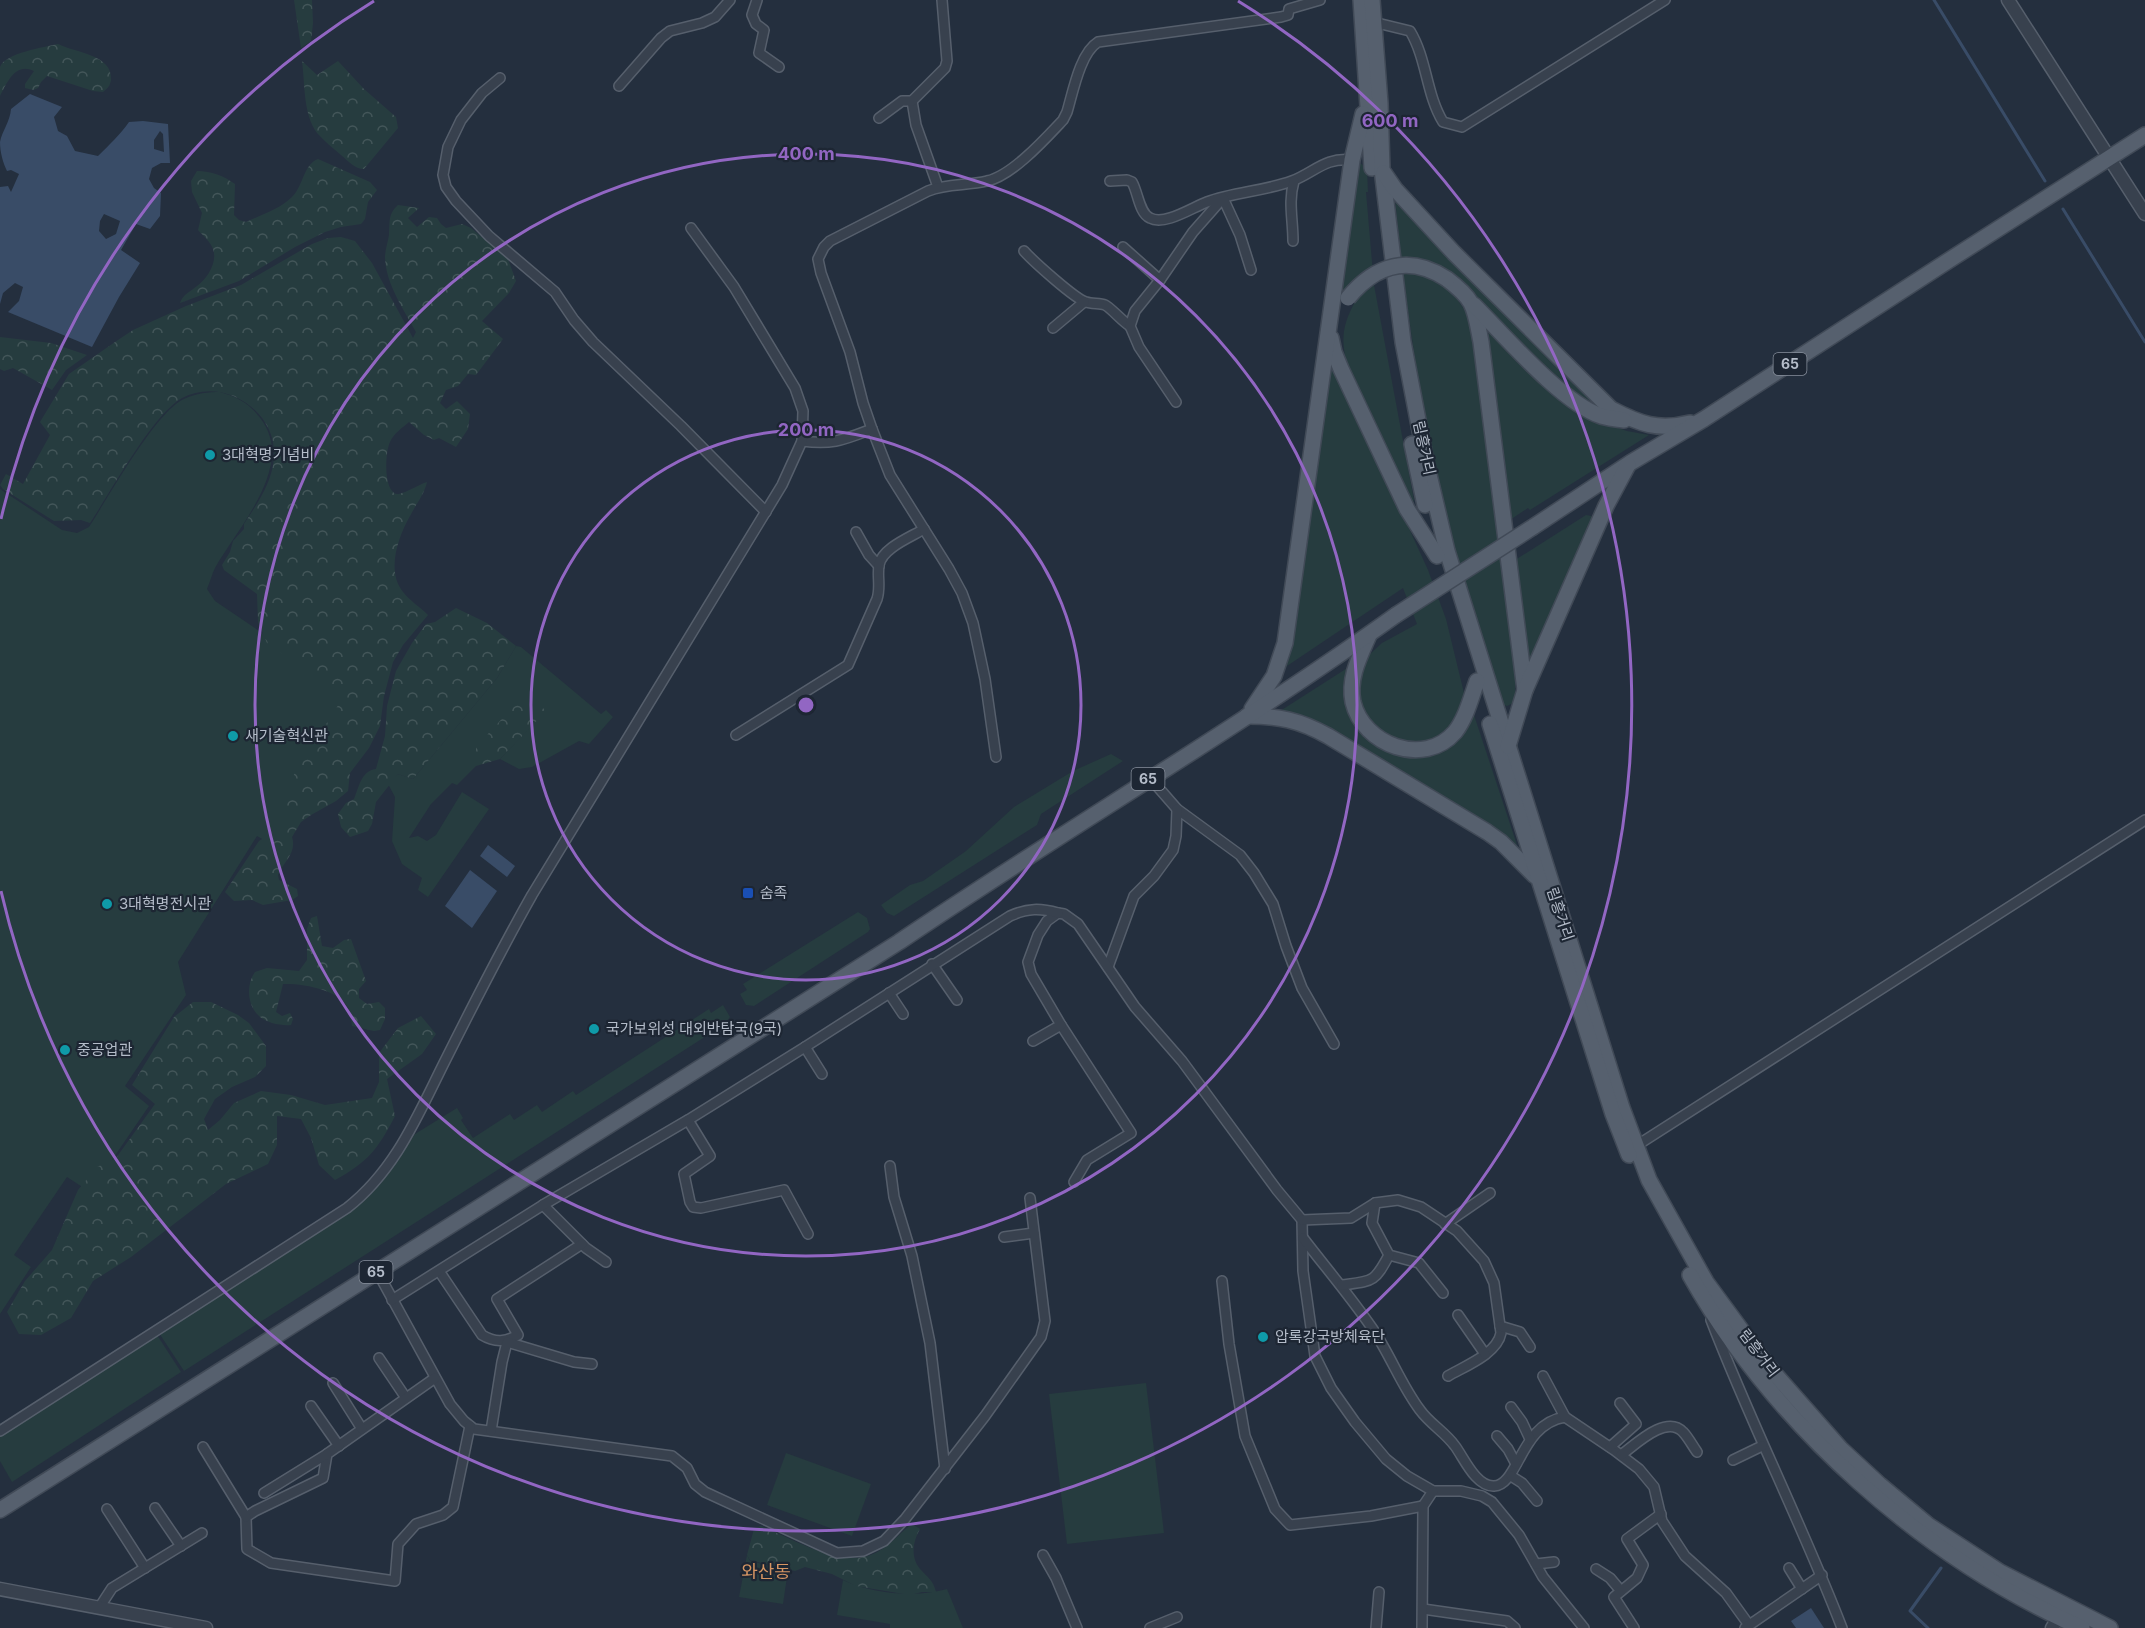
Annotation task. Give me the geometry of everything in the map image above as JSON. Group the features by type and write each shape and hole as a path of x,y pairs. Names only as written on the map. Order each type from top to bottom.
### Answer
{"main road":[{"name":"림흥거리","path":"1361,0 1372,168 1393,342 1416,467 1437,556 1612,1114 1641,1185 1703,1298 1759,1377 1851,1475 1922,1533 2055,1623 2082,1628"},
{"name":"림흥거리","path":"1372,0 1380,103 1382,169 1403,342 1426,462 1447,551 1611,1075 1649,1180 1706,1282 1767,1365 1840,1448 1928,1525 2000,1572 2110,1628"},
{"path":"1247,716 1274,676 1285,643 1330,332 1352,160 1367,101"},
{"name":"65","path":"0,1510 899,942 1630,463 1704,419 2145,135"},
{"path":"1382,169 1395,189 1454,253 1586,386 1611,409 1635,422"},
{"path":"1437,556 1407,509 1334,352 1330,332 1348,298 1368,277 1389,268 1411,265 1435,272 1447,279 1461,289 1474,305 1562,392 1584,408 1601,416 1657,427 1674,427 1704,419"},
{"path":"1474,305 1525,690"},
{"path":"1508,746 1525,690 1606,506 1630,463"},
{"path":"1369,634 1354,673 1353,703 1360,720 1372,734 1386,743 1400,749 1415,751 1441,742 1453,734 1461,723 1477,681"},
{"path":"1247,716 1285,718 1328,736 1487,832 1501,842 1537,878"}],"street":[{"path":"618,86 670,31 702,23 714,17 730,0"},
{"path":"757,0 752,15 756,24 764,30 759,53 779,67"},
{"path":"879,118 902,101 912,100 945,68 948,61 942,0"},
{"path":"996,757 985,679 973,623 962,592 890,475 863,403 850,352 820,273 818,259 830,241 938,187 988,181 999,177 1015,165 1063,120 1083,59 1088,50 1098,42 1281,17 1288,15 1289,9 1320,0"},
{"path":"1373,22 1410,31 1418,44 1435,109 1443,122 1462,127 1665,0"},
{"path":"2008,0 2145,214"},
{"path":"500,78 482,93 461,120 448,147 443,175 446,187 489,236 555,292 574,320 593,342 681,426 766,513"},
{"path":"912,100 916,125 938,187"},
{"path":"1110,181 1132,182 1144,213 1150,218 1165,220 1209,201 1294,181 1331,161 1352,160"},
{"path":"1293,241 1289,196 1294,181"},
{"path":"1223,198 1240,235 1251,270"},
{"path":"1176,402 1139,347 1131,326 1135,311 1160,280 1193,231 1223,198"},
{"path":"0,1431 347,1208 374,1185 405,1141 506,941 532,895 766,513 802,441 803,411 795,388 734,287 691,228"},
{"path":"1123,247 1160,280"},
{"path":"1024,251 1041,270 1054,277 1084,302 1107,305 1120,320 1131,326"},
{"path":"1053,328 1084,302"},
{"path":"802,441 822,444 839,442 872,429"},
{"path":"736,735 848,665 880,589 879,566 882,557 887,551 924,529"},
{"path":"856,532 869,555 879,566"},
{"path":"1150,778 1177,809 1240,855 1254,873 1273,904 1302,988 1334,1044"},
{"path":"1108,968 1134,896 1154,876 1173,850 1177,809"},
{"path":"1636,1146 2145,820"},
{"path":"392,1300 543,1205 688,1120 1010,916 1024,910 1044,909 1064,915 1078,924 1135,1007 1182,1061 1277,1190 1302,1220 1307,1305 1315,1356 1330,1388 1355,1422 1386,1459 1407,1476 1433,1491 1461,1491 1482,1496 1492,1502 1519,1535 1543,1577 1584,1628"},
{"path":"1058,913 1047,921 1038,935 1028,962 1031,974 1131,1133 1087,1160 1074,1182"},
{"path":"932,964 957,1000"},
{"path":"890,993 903,1014"},
{"path":"1032,1041 1061,1025"},
{"path":"805,1047 822,1074"},
{"path":"688,1120 710,1156 684,1174 693,1208 784,1190 808,1234"},
{"path":"890,1166 894,1197 912,1256 930,1343 945,1469"},
{"path":"1445,1224 1490,1193"},
{"path":"377,1271 450,1404 474,1429 672,1456 687,1468 695,1484 705,1492 837,1553 863,1551 884,1541 905,1519 945,1469 1041,1337 1045,1321 1029,1198"},
{"path":"1302,1220 1351,1218 1375,1203 1398,1200 1421,1207 1456,1231 1484,1261 1494,1282 1500,1340 1485,1354 1448,1376"},
{"path":"1375,1203 1372,1223 1389,1255 1419,1263 1443,1293"},
{"path":"543,1205 582,1244 606,1262"},
{"path":"1004,1237 1034,1233"},
{"path":"1302,1238 1342,1285 1374,1330 1419,1410 1453,1443 1479,1481 1492,1487 1504,1484 1511,1476 1534,1434 1556,1419 1565,1417"},
{"path":"491,1431 507,1342 518,1335 497,1299 582,1244"},
{"path":"1342,1285 1370,1281 1380,1273 1389,1255"},
{"path":"439,1271 482,1335 489,1339 507,1342 574,1362 592,1364"},
{"path":"1222,1281 1229,1344 1245,1436 1275,1509 1290,1525 1371,1516 1423,1506"},
{"path":"1703,1298 1762,1446 1821,1575 1842,1628"},
{"path":"1458,1315 1485,1354"},
{"path":"1500,1326 1520,1332 1530,1347"},
{"path":"379,1358 406,1398"},
{"path":"1543,1376 1565,1417 1639,1469 1654,1487 1662,1521 1685,1556 1726,1593 1747,1627 1821,1575"},
{"path":"264,1493 339,1446 435,1378"},
{"path":"333,1383 362,1429"},
{"path":"1610,1447 1636,1425 1620,1403"},
{"path":"311,1406 339,1446"},
{"path":"1511,1407 1522,1422 1530,1439"},
{"path":"203,1447 246,1517 247,1549 271,1563 395,1581 398,1544 416,1524 443,1515 453,1507 470,1426"},
{"path":"1621,1455 1660,1428 1674,1426 1682,1430 1697,1452"},
{"path":"1497,1436 1508,1449 1516,1464"},
{"path":"1733,1460 1762,1446"},
{"path":"246,1517 323,1478 327,1454"},
{"path":"1511,1476 1522,1483 1537,1501"},
{"path":"1422,1628 1423,1506 1433,1491"},
{"path":"155,1508 181,1546"},
{"path":"107,1509 145,1568"},
{"path":"1634,1628 1614,1597 1637,1578 1643,1565 1627,1539 1661,1514"},
{"path":"99,1608 112,1588 202,1533"},
{"path":"1043,1556 1056,1578 1077,1628"},
{"path":"1536,1564 1554,1562"},
{"path":"1789,1568 1802,1589"},
{"path":"1596,1569 1610,1578 1621,1591"},
{"path":"0,1589 206,1628"},
{"path":"1376,1628 1379,1592"},
{"path":"1423,1609 1508,1621 1515,1628"},
{"path":"1150,1628 1177,1617"}],"green space":[{"path":"294,0 312,0 311,41 301,48"},
{"path":"58,44 92,56 106,65 110,71 111,80 107,88 103,92 93,91 47,76 38,88 33,90 25,88 25,84 34,71 22,69 12,75 0,96 0,67 3,62 26,51"},
{"path":"302,61 317,75 338,61 364,89 396,117 398,128 364,169 349,162 317,133 312,125 305,98"},
{"path":"318,159 370,182 377,190 368,202 365,219 361,224 325,232 295,247 239,281 180,303 185,295 201,283 211,270 214,259 212,246 198,230 202,213 192,192 191,181 197,171 217,174 235,184 234,215 246,222 282,205 292,197 306,170"},
{"path":"1360,163 1367,168 1368,192 1366,192 1374,285 1414,500 1412,505 1348,369 1344,351 1345,327 1355,302 1340,292 1357,164"},
{"path":"1395,198 1593,400 1592,405 1557,380 1449,271 1441,285 1452,292 1471,319 1516,654 1515,698 1513,703 1507,706 1502,704 1472,610 1437,477 1415,358"},
{"path":"398,205 419,208 408,218 417,227 429,217 437,218 446,228 462,224 471,228 508,259 516,281 509,293 482,321 503,339 476,375 468,374 458,386 446,390 440,403 446,409 457,401 470,414 468,429 456,447 439,438 434,440 424,435 409,422 396,433 390,442 386,471 392,491 399,494 427,482 401,534 396,554 395,574 403,592 428,615 403,645 393,662 384,696 380,726 369,748 350,773 348,791 301,822 292,837 293,848 278,875 279,880 297,889 298,896 292,900 263,905 252,900 234,901 225,892 259,841 285,825 292,815 279,801 344,696 267,643 258,622 257,594 224,570 222,565 230,552 233,541 244,529 244,524 263,493 273,467 273,441 267,426 245,402 230,395 214,391 198,392 182,398 170,407 145,437 90,523 81,520 54,521 0,485 6,474 23,484 50,435 40,422 69,374 133,330 241,285 312,244 328,238 341,237 355,241 372,263 413,338 416,332 392,287 386,268 385,252 390,218"},
{"path":"1492,331 1598,421 1627,431 1649,435 1507,522 1487,335"},
{"path":"0,337 51,343 87,355 66,370 52,390 13,368 4,371 0,369"},
{"path":"1333,370 1339,375 1428,570 1446,619 1464,701 1457,719 1443,734 1428,742 1401,744 1366,721 1356,693 1362,665 1369,655 1382,643 1417,624 1403,588 1284,668 1329,373"},
{"name":"3대혁명전시관","path":"220,392 243,402 257,414 270,437 272,456 268,476 260,496 215,568 207,589 215,601 349,692 297,809 274,846 257,836 178,962 186,995 125,1086 149,1106 90,1192 67,1177 14,1255 31,1267 0,1314 0,489 62,530 77,533 89,527 147,437 173,407 193,395"},
{"path":"1586,515 1591,516 1593,520 1529,665 1512,562"},
{"path":"456,608 487,623 516,646 497,678 413,779 398,774 376,802 372,824 368,831 350,837 341,827 338,814 346,803 354,799 364,776 376,769 385,736 387,706 396,671 426,624 435,622"},
{"path":"516,646 521,647 601,714 606,710 613,717 589,744 579,741 532,767 519,769 500,759 546,710 477,747 476,766 457,785 452,783 431,804 409,838 418,836 427,841 436,835 462,792 489,809 428,897 418,890 422,878 402,864 392,841 395,797 388,784 398,774 413,779 497,678"},
{"path":"1352,665 1354,718 1420,754 1473,712 1517,845 1516,849 1277,713"},
{"path":"520,699 547,710 500,759 476,766 476,747"},
{"path":"1111,754 1123,761 1041,814 1037,825 894,916 887,913 881,905 910,885 923,881 966,851 1014,807 1073,771"},
{"path":"858,912 867,918 870,929 868,932 754,1006 746,1005 740,994 747,990 743,984"},
{"path":"317,916 322,946 333,948 344,940 351,939 366,981 359,989 359,998 367,1004 379,1002 385,1008 385,1019 380,1030 374,1031 352,1026 351,1014 340,998 321,989 301,985 283,984 276,1012 282,1016 290,1013 293,1019 291,1025 266,1020 259,1016 252,1006 249,988 255,972 267,968 299,971 307,960 307,929 311,918"},
{"path":"193,1002 211,1002 238,1015 249,1023 266,1046 266,1066 255,1077 232,1087 215,1099 204,1119 208,1130 234,1103 261,1091 291,1095 325,1105 372,1098 379,1082 379,1053 398,1028 421,1016 436,1034 422,1054 387,1079 395,1116 371,1154 356,1167 335,1180 319,1165 311,1138 301,1119 277,1116 277,1145 268,1164 226,1184 131,1257 93,1281 71,1318 41,1335 19,1334 7,1312 25,1281 52,1250 78,1190 97,1167 116,1158 155,1104 132,1085 174,1017"},
{"path":"723,1005 730,1017 725,1024 184,1371 159,1333 364,1201 382,1182 415,1134 457,1108 463,1118 461,1120 473,1138 510,1114 514,1120 537,1105 542,1112 573,1091 576,1095 709,1009 711,1013"},
{"path":"157,1335 181,1372 12,1482 0,1461 0,1435"},
{"path":"1146,1383 1164,1533 1067,1544 1049,1394"},
{"path":"786,1453 871,1484 852,1536 767,1505"},
{"path":"912,1524 920,1529 914,1544 915,1559 920,1569 932,1582 936,1592 910,1595 856,1586 832,1574 805,1567 795,1571 750,1560 747,1555 754,1529 761,1526 820,1551 851,1558 879,1551"},
{"path":"747,1555 750,1561 788,1570 783,1604 739,1597"},
{"path":"843,1580 867,1589 895,1593 935,1592 947,1589 963,1628 890,1628 890,1624 837,1615"}],"water":[{"path":"30,94 62,107 54,117 58,131 67,136 75,151 98,156 129,122 168,124 170,163 161,163 152,168 149,179 154,188 161,193 160,216 150,229 136,224 121,250 140,263 92,347 8,312 19,301 23,287 15,283 3,293 0,304 0,187 8,186 11,192 19,174 11,170 7,171 0,142 11,109","holes":["160,131 163,134 164,152 154,149 154,140","104,214 120,221 116,234 106,239 99,231 100,221"]},
{"path":"488,845 515,866 507,877 480,856"},
{"path":"470,870 497,891 472,928 445,906"},
{"path":"1811,1608 1824,1628 1796,1628 1791,1621"}],"waterway":[{"path":"1934,0 2045,181"},
{"path":"2063,209 2145,342"},
{"path":"1928,1628 1910,1611 1941,1568"}],"place":[{"name":"3대혁명기념비","path":"210,455"},
{"name":"새기술혁신관","path":"233,736"},
{"name":"숨족","path":"748,893"},
{"name":"3대혁명전시관","path":"107,904"},
{"name":"국가보위성 대외반탐국(9국)","path":"594,1029"},
{"name":"중공업관","path":"65,1050"},
{"name":"압록강국방체육단","path":"1263,1337"}],"district":[{"name":"와산동","path":"766,1572"}]}
